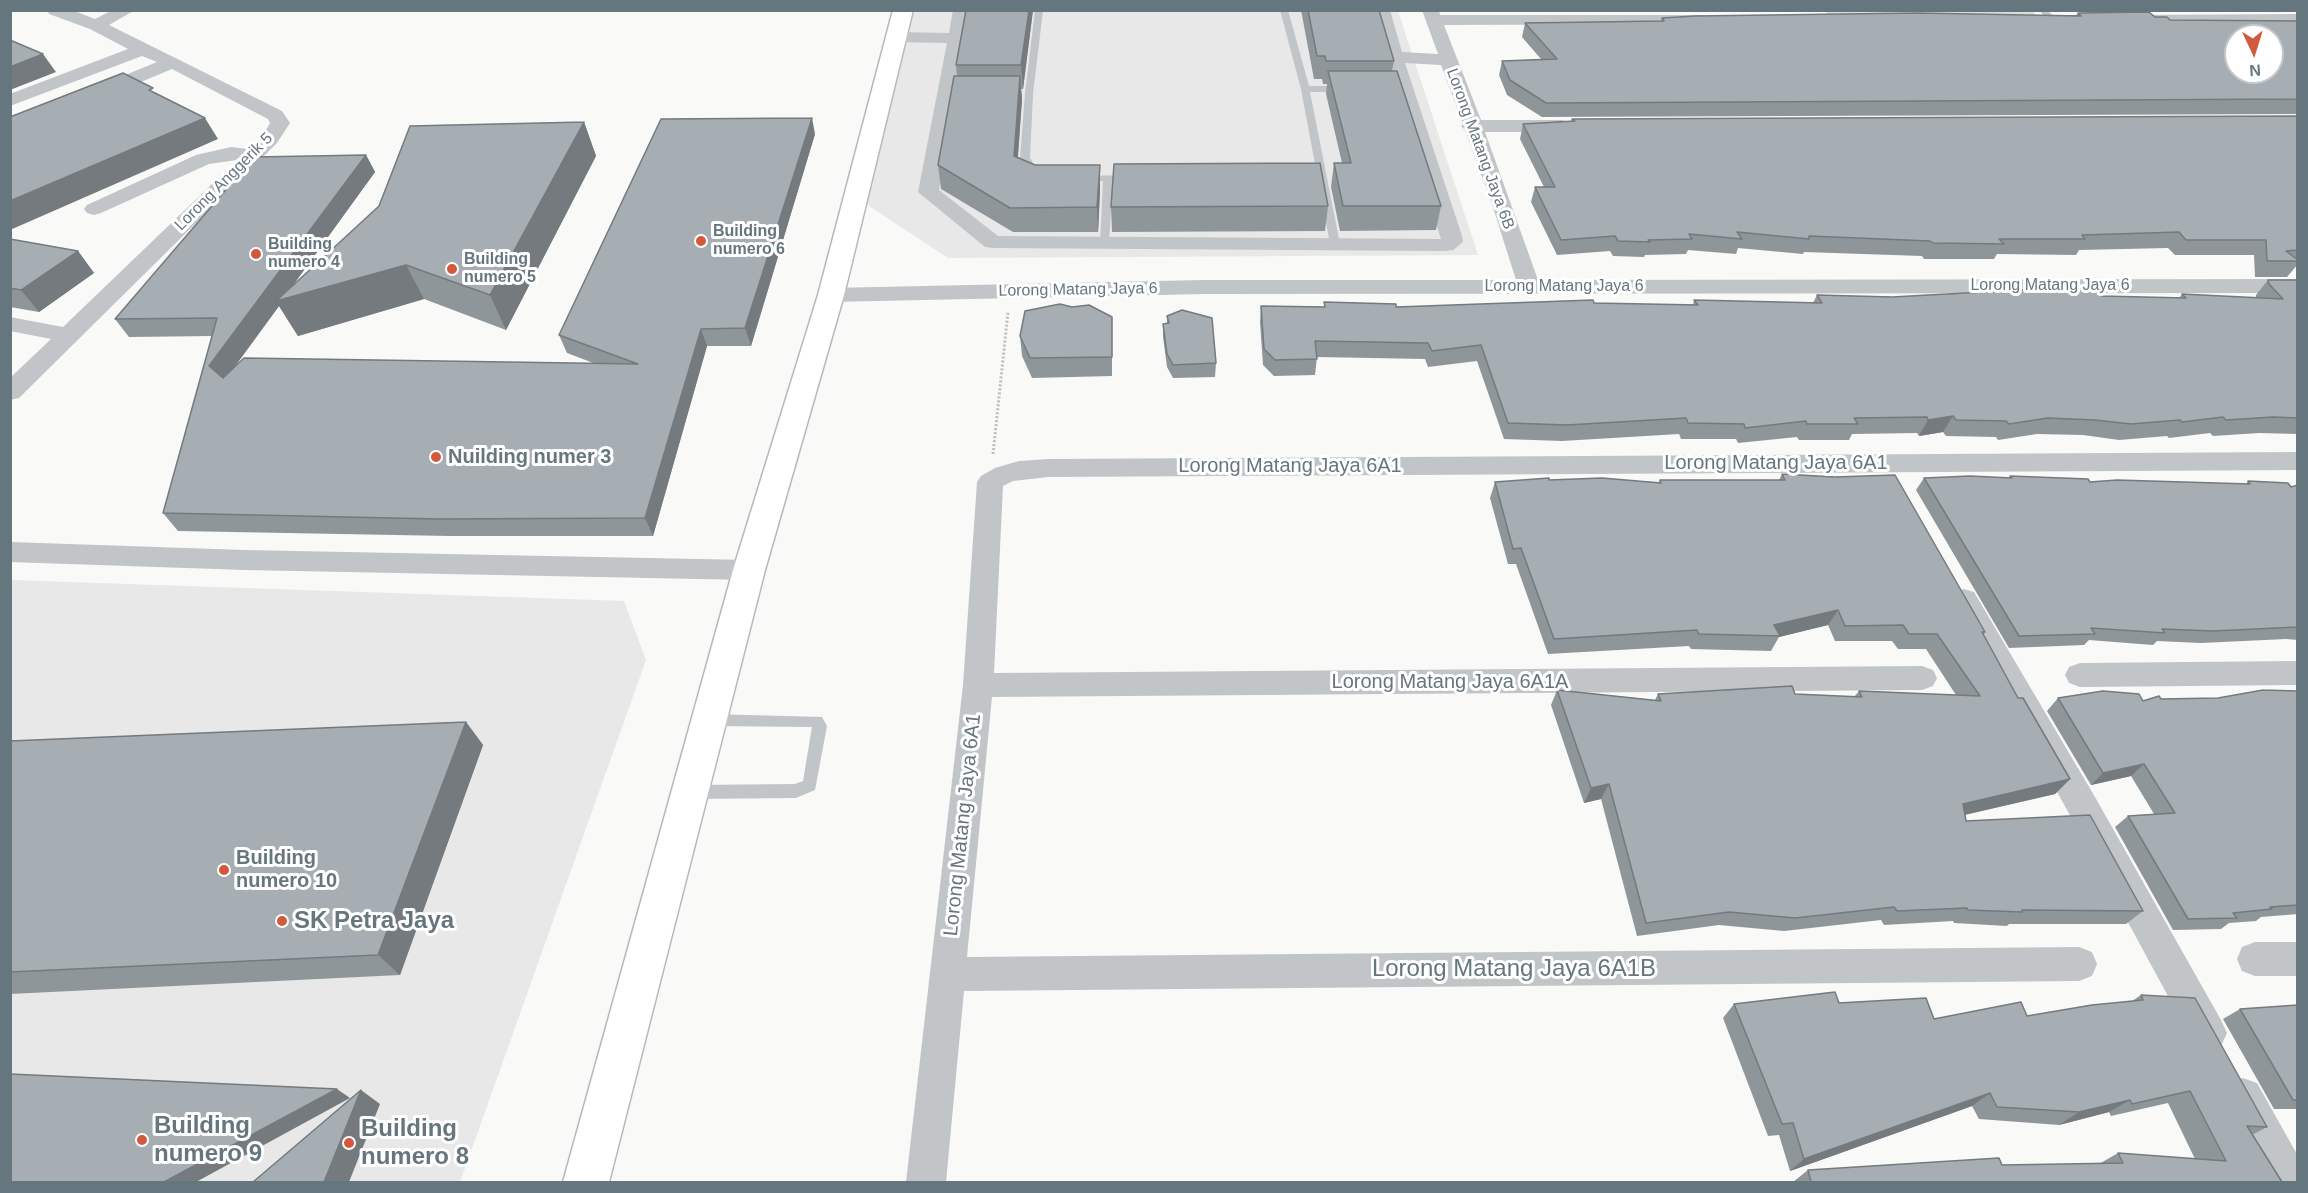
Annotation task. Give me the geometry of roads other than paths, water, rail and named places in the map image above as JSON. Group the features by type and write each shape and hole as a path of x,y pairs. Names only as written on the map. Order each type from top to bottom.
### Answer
{"street":[{"name":"Lorong Anggerik 5","path":"10,392 270,139 280,123 275,115 173,62 142,50 96,26 55,10"},
{"path":"96,26 127,10"},
{"path":"962,10 953,94 928,192 993,242 1445,245 1452,242 1397,89 1394,57 1381,10"},
{"path":"1431,15 1719,20"},
{"name":"Lorong Matang Jaya 6B","path":"1431,15 1497,191 1528,287"},
{"path":"2111,20 2141,15 2298,19"},
{"path":"585,1182 749,570 831,295 899,24 958,38"},
{"path":"10,101 142,50"},
{"path":"1394,57 1447,60"},
{"path":"77,101 173,62"},
{"path":"1471,126 1579,126"},
{"path":"94,209 203,159 231,153 252,155"},
{"path":"1201,243 1204,287"},
{"name":"Lorong Matang Jaya 6","path":"831,295 1204,287 2298,286"},
{"path":"10,324 68,335"},
{"name":"Lorong Matang Jaya 6A1","path":"926,1182 978,685 990,482 1019,470 1048,468 2298,461"},
{"path":"1885,463 1902,493"},
{"path":"10,552 257,561 749,570"},
{"path":"1949,574 2083,807 2290,1182"},
{"path":"2080,675 2298,673"},
{"name":"Lorong Matang Jaya 6A1A","path":"978,685 1922,678"},
{"path":"2255,959 2298,959"},
{"name":"Lorong Matang Jaya 6A1B","path":"948,974 2079,964"}],"lane":[{"path":"1039,10 1029,94 1025,158 1032,171 1049,177"},
{"path":"1284,10 1305,89 1335,244"},
{"path":"1305,89 1359,89"},
{"path":"1018,94 1029,94"},
{"path":"1104,242 1108,178"},
{"path":"1068,179 1143,178"},
{"path":"1309,178 1321,178"},
{"path":"689,792 796,791 810,785 820,726 817,722 709,720"}],"place":[{"name":"Building numero 6","path":"701,241"},
{"name":"Building numero 4","path":"256,254"},
{"name":"Building numero 5","path":"452,269"},
{"name":"Nuilding numer 3","path":"436,457"},
{"name":"Building numero 10","path":"224,870"},
{"name":"SK Petra Jaya","path":"282,921"},
{"name":"Building numero 9","path":"142,1140"},
{"name":"Building numero 8","path":"349,1143"}]}
